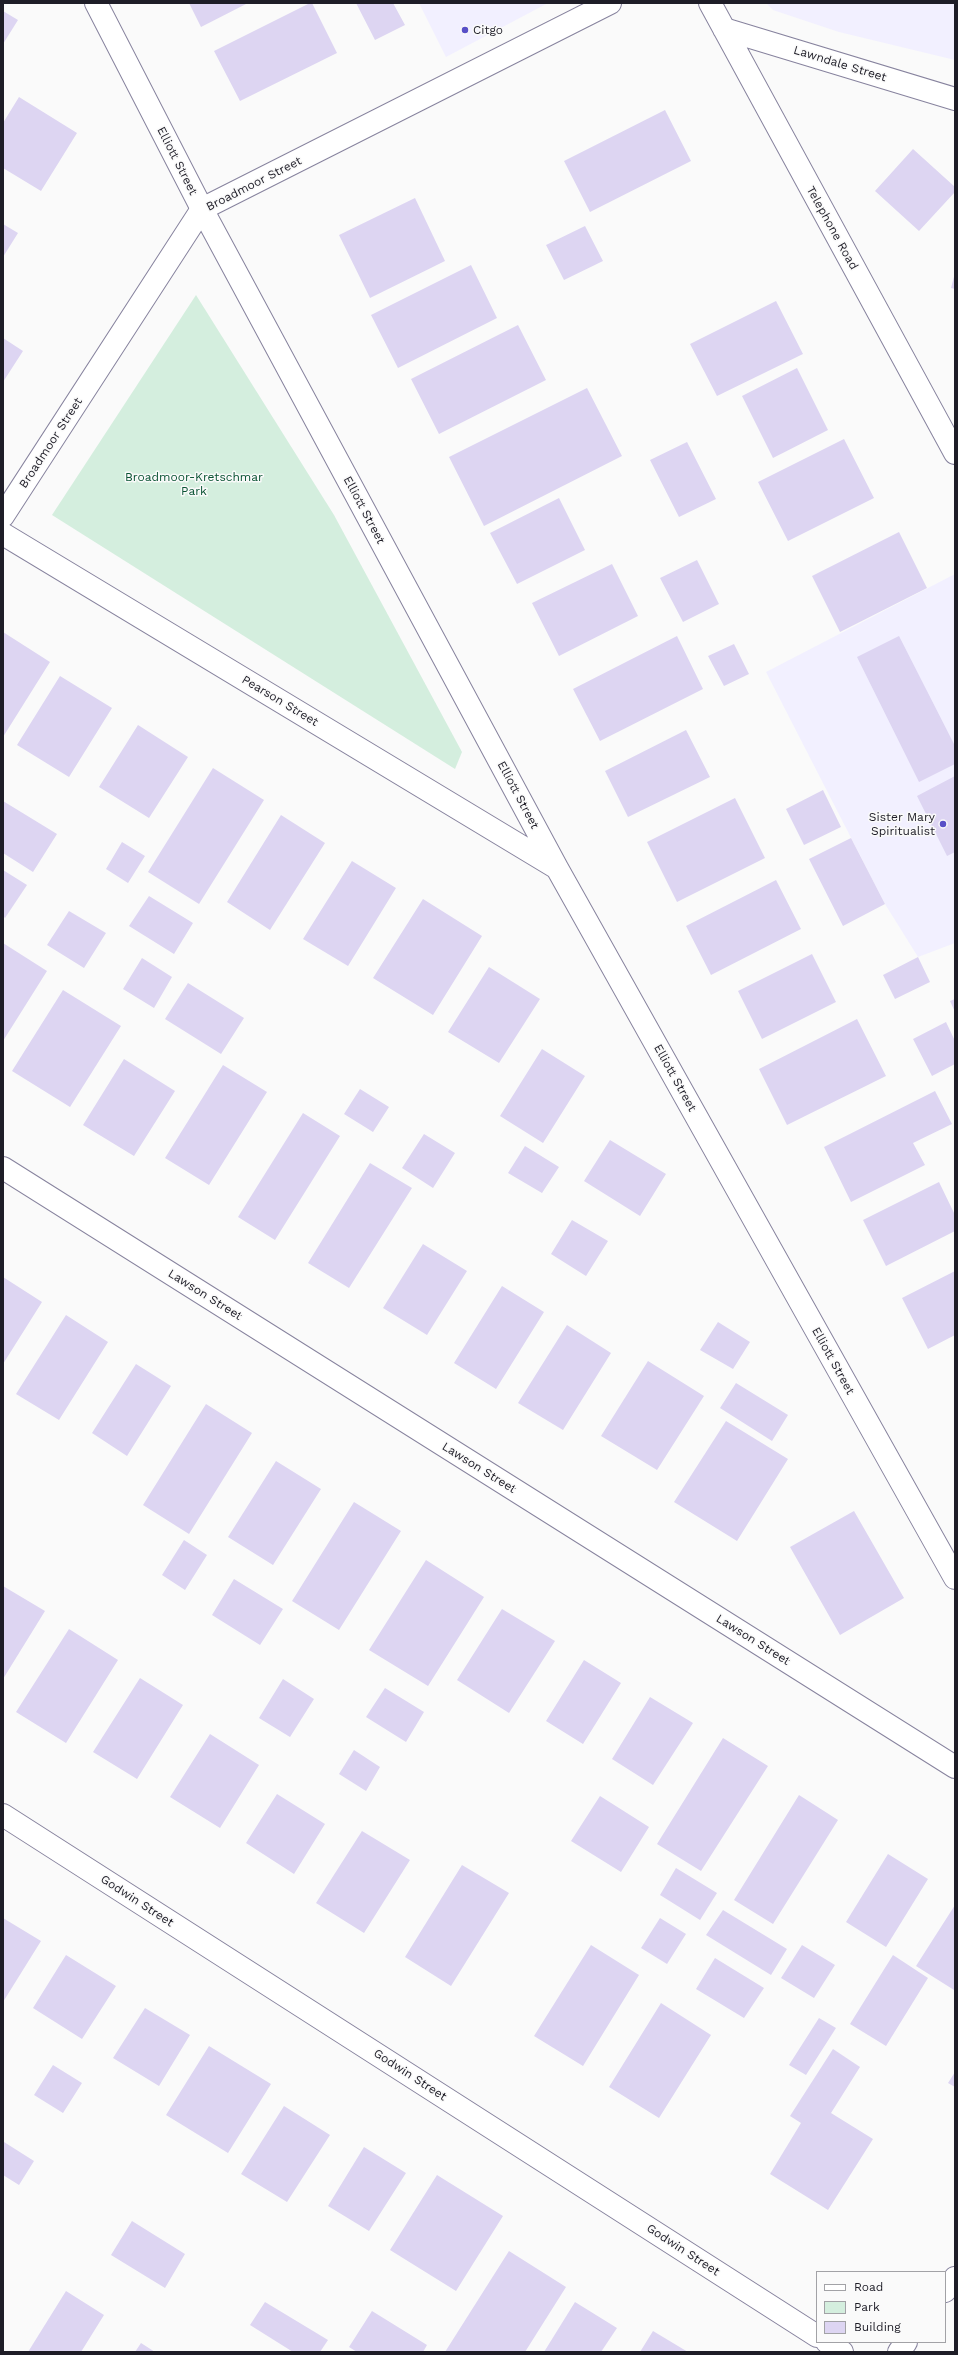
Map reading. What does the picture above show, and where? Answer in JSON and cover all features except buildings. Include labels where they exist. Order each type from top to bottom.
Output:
[{"type":"street","name":"Elliott Street","points":[[96,3],[202,209],[557,868],[955,1578]]},
{"type":"street","name":"Broadmoor Street","points":[[3,516],[202,209],[610,3]]},
{"type":"street","name":"Telephone Road","points":[[710,3],[955,453]]},
{"type":"street","name":"Lawndale Street","points":[[724,29],[955,99]]},
{"type":"street","name":"Pearson Street","points":[[3,534],[557,868]]},
{"type":"street","name":"Lawson Street","points":[[3,1168],[955,1767]]},
{"type":"street","name":"Godwin Street","points":[[3,1815],[816,2335]]},
{"type":"street","points":[[946,2290],[955,2278]]},
{"type":"street","points":[[828,2343],[842,2352]]},
{"type":"street","points":[[899,2352],[905,2343]]},
{"type":"shaded area","name":"Citgo","points":[[419,3],[548,3],[446,57]]},
{"type":"shaded area","points":[[766,3],[955,3],[955,60],[839,32],[773,10]]},
{"type":"shaded area","points":[[955,574],[955,943],[918,957],[885,904],[766,672]]},
{"type":"green space","name":"Broadmoor-Kretschmar Park","points":[[196,295],[334,515],[462,752],[455,769],[52,515]]},
{"type":"place","name":"Citgo","points":[[465,30]]},
{"type":"place","name":"Sister Mary Spiritualist","points":[[943,824]]}]
